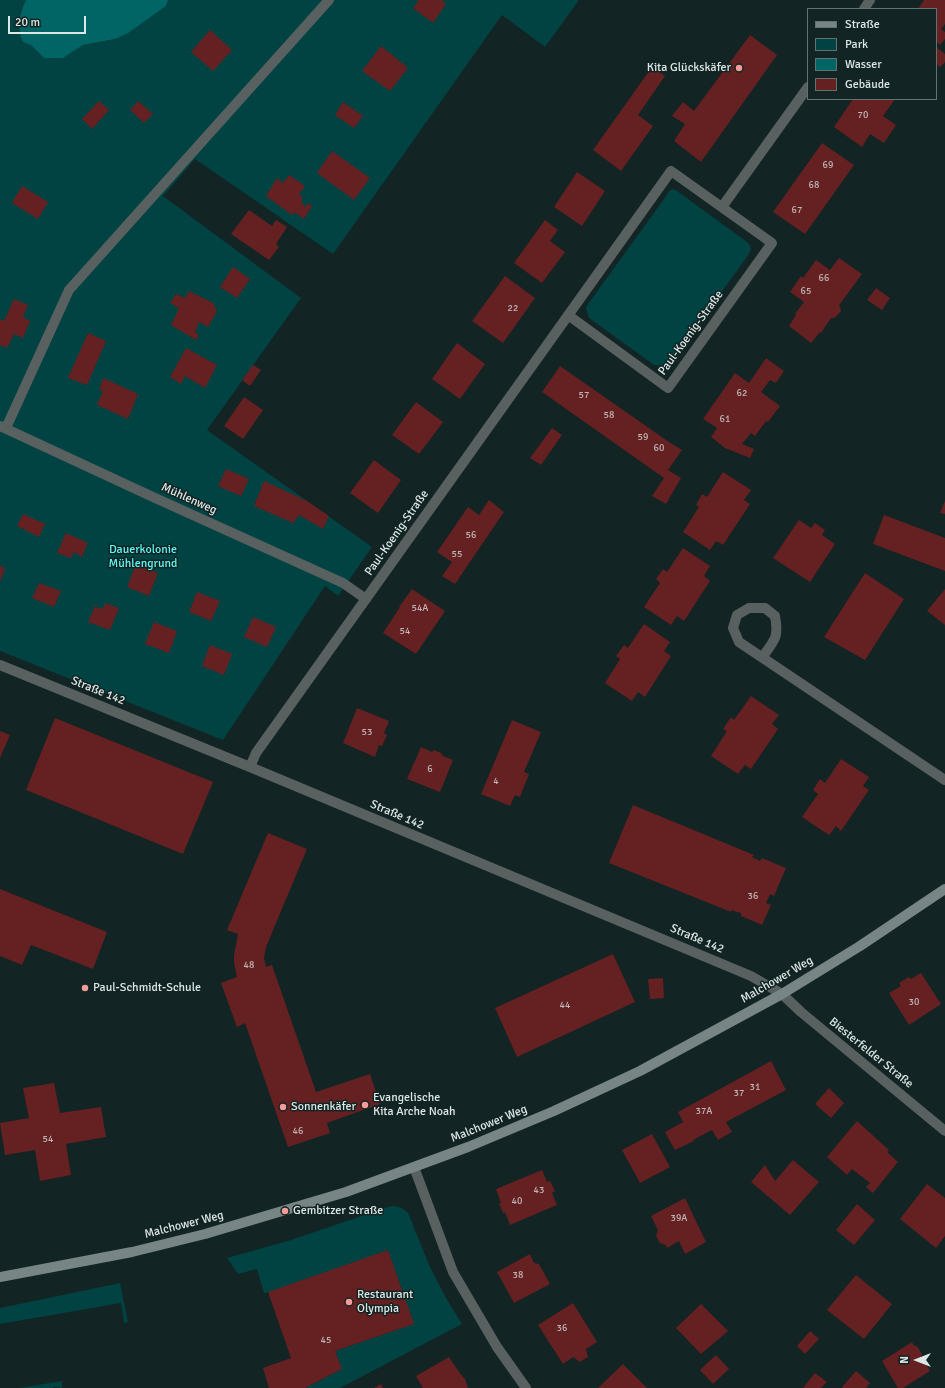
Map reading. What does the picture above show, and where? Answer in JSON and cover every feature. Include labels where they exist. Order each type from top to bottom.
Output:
[{"type":"street","points":[[3,427],[69,290],[329,0]]},
{"type":"street","points":[[722,207],[807,88]]},
{"type":"street","name":"Paul-Koenig-Straße","points":[[250,768],[256,754],[568,315],[671,171],[772,243],[668,388],[568,315]]},
{"type":"street","name":"Mühlenweg","points":[[3,427],[153,498],[343,583],[366,599]]},
{"type":"street","points":[[763,656],[773,642],[775,636],[777,629],[775,616],[765,608],[749,608],[737,615],[733,628],[739,642],[763,656],[945,780]]},
{"type":"street","name":"Straße 142","points":[[0,665],[738,970],[782,994]]},
{"type":"street","name":"Malchower Weg","points":[[0,1277],[132,1252],[206,1234],[319,1200],[468,1147],[640,1072],[782,994],[860,946],[945,889]]},
{"type":"street","name":"Biesterfelder Straße","points":[[782,994],[801,1012],[945,1131]]},
{"type":"street","points":[[414,1167],[453,1272],[497,1347],[526,1388]]},
{"type":"green space","name":"Dauerkolonie Mühlengrund","points":[[0,0],[26,0],[20,13],[19,33],[44,58],[63,58],[83,45],[115,39],[166,6],[168,0],[579,0],[545,47],[502,15],[333,254],[195,159],[163,196],[301,298],[207,430],[372,547],[338,596],[325,586],[223,740],[0,651]]},
{"type":"green space","points":[[673,189],[747,242],[751,249],[744,261],[670,363],[658,366],[654,365],[589,318],[586,308],[669,191]]},
{"type":"green space","points":[[391,1206],[396,1206],[408,1213],[430,1267],[446,1298],[462,1324],[340,1388],[305,1388],[342,1369],[335,1351],[413,1324],[268,1292],[264,1293],[257,1269],[238,1274],[227,1258],[291,1240]]},
{"type":"green space","points":[[120,1283],[128,1322],[124,1323],[121,1303],[0,1324],[0,1308]]},
{"type":"green space","points":[[62,1381],[62,1388],[19,1388]]},
{"type":"water","points":[[26,0],[168,0],[166,6],[128,33],[115,39],[83,45],[63,58],[44,58],[31,45],[23,42],[21,36],[19,21]]},
{"type":"building","points":[[419,0],[442,0],[446,4],[433,23],[413,8]]},
{"type":"building","points":[[924,0],[945,0],[945,24],[941,29],[945,32],[945,39],[940,45],[937,43],[937,8],[919,8]]},
{"type":"building","points":[[210,30],[232,50],[213,71],[191,52]]},
{"type":"building","points":[[750,35],[777,55],[701,162],[674,141],[685,124],[672,116],[683,102],[694,111]]},
{"type":"building","points":[[381,46],[408,68],[390,91],[362,71]]},
{"type":"building","points":[[937,48],[945,54],[945,62],[940,67],[937,65]]},
{"type":"building","points":[[652,67],[665,76],[638,115],[653,126],[621,171],[593,150]]},
{"type":"building","points":[[852,100],[894,100],[883,116],[896,125],[884,143],[870,134],[862,147],[834,127]]},
{"type":"building","points":[[99,101],[109,110],[92,129],[82,119]]},
{"type":"building","points":[[138,101],[153,114],[144,123],[130,110]]},
{"type":"building","points":[[343,102],[363,116],[354,128],[335,115]]},
{"type":"building","points":[[822,143],[854,165],[805,234],[773,212]]},
{"type":"building","points":[[332,151],[370,178],[354,200],[317,173]]},
{"type":"building","points":[[577,172],[605,191],[582,226],[554,207]]},
{"type":"building","points":[[289,175],[305,186],[299,194],[303,198],[301,202],[306,207],[308,203],[312,206],[304,219],[294,212],[292,215],[266,196],[277,178],[283,183]]},
{"type":"building","points":[[22,186],[48,202],[38,219],[12,203]]},
{"type":"building","points":[[249,210],[272,226],[276,220],[287,227],[276,244],[279,247],[269,260],[231,234]]},
{"type":"building","points":[[545,220],[558,230],[550,241],[565,252],[542,283],[514,263]]},
{"type":"building","points":[[839,258],[862,274],[840,304],[839,303],[841,311],[835,318],[831,318],[821,333],[820,332],[811,343],[789,326],[796,315],[795,314],[804,302],[790,292],[801,276],[803,278],[816,260],[830,270]]},
{"type":"building","points":[[233,267],[250,279],[237,298],[220,287]]},
{"type":"building","points":[[505,276],[535,298],[503,343],[472,321]]},
{"type":"building","points":[[876,288],[890,298],[882,310],[867,300]]},
{"type":"building","points":[[189,291],[213,303],[217,311],[208,327],[199,322],[195,332],[199,335],[196,340],[171,325],[179,308],[170,303],[176,294],[185,298]]},
{"type":"building","points":[[14,299],[28,305],[23,317],[30,321],[23,338],[14,334],[7,348],[0,345],[0,319],[4,321]]},
{"type":"building","points":[[88,333],[106,341],[87,385],[68,378]]},
{"type":"building","points":[[457,343],[485,364],[460,399],[432,379]]},
{"type":"building","points":[[186,348],[217,365],[205,388],[185,376],[181,384],[170,377]]},
{"type":"building","points":[[766,358],[784,371],[776,383],[770,380],[761,392],[780,406],[755,436],[751,433],[742,444],[754,449],[750,458],[725,448],[711,437],[717,428],[703,419],[735,373],[749,383]]},
{"type":"building","points":[[253,365],[261,370],[250,386],[242,380]]},
{"type":"building","points":[[560,366],[682,450],[668,470],[681,478],[666,504],[652,496],[664,478],[542,392]]},
{"type":"building","points":[[103,378],[138,394],[128,419],[97,405],[103,391],[99,390]]},
{"type":"building","points":[[244,397],[263,410],[243,439],[224,426]]},
{"type":"building","points":[[416,402],[443,422],[419,454],[392,435]]},
{"type":"building","points":[[552,428],[562,435],[541,465],[530,458]]},
{"type":"building","points":[[374,460],[401,480],[378,513],[350,493]]},
{"type":"building","points":[[226,469],[249,479],[241,496],[218,486]]},
{"type":"building","points":[[723,472],[751,490],[744,500],[750,504],[723,545],[716,541],[710,550],[683,532],[699,507],[696,505],[702,494],[707,497]]},
{"type":"building","points":[[264,481],[307,501],[329,516],[323,529],[299,515],[293,523],[254,506]]},
{"type":"building","points":[[489,500],[504,512],[455,584],[442,576],[452,562],[437,552],[468,507],[479,515]]},
{"type":"building","points":[[945,501],[945,514],[940,513]]},
{"type":"building","points":[[23,514],[45,524],[39,537],[17,526]]},
{"type":"building","points":[[884,515],[945,538],[945,571],[873,544]]},
{"type":"building","points":[[799,520],[811,528],[815,523],[825,530],[822,535],[835,544],[810,582],[773,558]]},
{"type":"building","points":[[66,533],[88,543],[82,557],[74,552],[71,558],[57,553]]},
{"type":"building","points":[[683,548],[710,566],[704,576],[710,581],[684,621],[677,616],[671,625],[644,607],[660,583],[656,579],[663,569],[667,572]]},
{"type":"building","points":[[136,564],[158,573],[149,596],[127,587]]},
{"type":"building","points":[[0,566],[5,568],[0,582]]},
{"type":"building","points":[[865,573],[904,599],[865,660],[824,637]]},
{"type":"building","points":[[39,583],[61,591],[54,607],[32,598]]},
{"type":"building","points":[[412,589],[445,611],[416,654],[383,633]]},
{"type":"building","points":[[945,589],[945,625],[927,611]]},
{"type":"building","points":[[197,592],[220,601],[211,621],[189,612]]},
{"type":"building","points":[[105,603],[119,608],[110,630],[88,622],[95,606],[103,609]]},
{"type":"building","points":[[253,617],[276,627],[267,647],[244,637]]},
{"type":"building","points":[[154,622],[177,631],[169,653],[145,644]]},
{"type":"building","points":[[644,624],[670,642],[664,651],[671,656],[645,697],[638,692],[632,701],[605,683],[620,659],[616,656],[624,645],[628,648]]},
{"type":"building","points":[[210,645],[232,654],[224,675],[202,666]]},
{"type":"building","points":[[751,696],[779,715],[772,724],[778,729],[751,769],[745,765],[738,774],[711,756],[727,731],[723,729],[731,717],[734,720]]},
{"type":"building","points":[[357,708],[389,721],[384,733],[387,735],[382,746],[379,745],[375,757],[343,743]]},
{"type":"building","points":[[55,718],[213,782],[183,854],[26,790]]},
{"type":"building","points":[[512,720],[541,732],[524,772],[529,774],[520,797],[515,795],[510,806],[481,794]]},
{"type":"building","points":[[0,731],[10,735],[0,758]]},
{"type":"building","points":[[421,747],[432,752],[434,750],[453,760],[440,792],[407,779]]},
{"type":"building","points":[[841,759],[869,777],[863,786],[869,790],[841,831],[836,826],[829,835],[802,817],[818,794],[813,790],[820,779],[825,783]]},
{"type":"building","points":[[633,805],[754,855],[752,857],[760,861],[762,858],[786,868],[774,896],[770,894],[766,903],[771,905],[762,925],[741,916],[741,913],[731,910],[731,912],[609,863]]},
{"type":"building","points":[[268,833],[307,849],[266,947],[264,958],[266,967],[272,965],[316,1092],[370,1074],[380,1104],[327,1123],[330,1133],[288,1147],[245,1023],[237,1027],[221,983],[237,977],[234,955],[238,934],[227,930]]},
{"type":"building","points":[[0,889],[107,932],[93,969],[31,945],[22,965],[0,956]]},
{"type":"building","points":[[613,954],[635,1002],[517,1057],[495,1008]]},
{"type":"building","points":[[921,973],[941,1004],[909,1025],[889,993],[901,986],[899,983],[909,977],[911,979]]},
{"type":"building","points":[[663,978],[664,998],[650,999],[648,979]]},
{"type":"building","points":[[771,1061],[786,1090],[726,1122],[732,1132],[718,1140],[712,1130],[675,1150],[665,1132],[683,1122],[678,1112]]},
{"type":"building","points":[[54,1083],[60,1113],[101,1107],[106,1137],[66,1144],[71,1175],[40,1181],[35,1150],[5,1155],[0,1123],[29,1118],[23,1088]]},
{"type":"building","points":[[829,1088],[844,1103],[831,1118],[815,1104]]},
{"type":"building","points":[[857,1121],[889,1150],[887,1152],[898,1162],[873,1193],[866,1187],[870,1183],[852,1169],[847,1175],[827,1157]]},
{"type":"building","points":[[652,1134],[670,1167],[640,1183],[622,1150]]},
{"type":"building","points":[[793,1160],[819,1182],[790,1215],[751,1182],[765,1165],[775,1181]]},
{"type":"building","points":[[542,1170],[547,1182],[550,1181],[555,1191],[552,1193],[557,1205],[510,1225],[505,1212],[503,1213],[499,1203],[501,1203],[496,1189]]},
{"type":"building","points":[[927,1184],[945,1198],[945,1236],[936,1248],[900,1219]]},
{"type":"building","points":[[685,1198],[706,1242],[685,1254],[679,1241],[667,1248],[666,1245],[660,1243],[656,1236],[658,1230],[651,1216]]},
{"type":"building","points":[[857,1204],[875,1220],[854,1245],[836,1230]]},
{"type":"building","points":[[388,1250],[414,1324],[335,1351],[342,1369],[305,1388],[269,1388],[263,1368],[291,1358],[268,1292]]},
{"type":"building","points":[[530,1254],[534,1263],[539,1264],[550,1284],[514,1303],[497,1272]]},
{"type":"building","points":[[856,1275],[892,1304],[864,1339],[827,1310]]},
{"type":"building","points":[[573,1303],[597,1342],[586,1349],[588,1357],[580,1362],[573,1357],[563,1364],[538,1325]]},
{"type":"building","points":[[701,1304],[728,1331],[701,1354],[676,1328]]},
{"type":"building","points":[[810,1331],[819,1339],[805,1354],[797,1346]]},
{"type":"building","points":[[912,1342],[914,1346],[917,1346],[922,1354],[921,1356],[930,1371],[903,1388],[898,1388],[882,1361]]},
{"type":"building","points":[[716,1355],[729,1369],[713,1384],[700,1370]]},
{"type":"building","points":[[449,1357],[465,1379],[468,1388],[423,1388],[416,1376]]},
{"type":"building","points":[[623,1364],[647,1388],[598,1388]]},
{"type":"building","points":[[856,1371],[870,1383],[866,1388],[843,1388],[842,1387]]},
{"type":"building","points":[[815,1373],[827,1382],[821,1388],[803,1388]]},
{"type":"building","points":[[381,1384],[383,1388],[374,1388]]},
{"type":"place","name":"Kita Glückskäfer","points":[[739,68]]},
{"type":"place","name":"Paul-Schmidt-Schule","points":[[85,988]]},
{"type":"place","name":"Evangelische Kita Arche Noah","points":[[365,1105]]},
{"type":"place","name":"Sonnenkäfer","points":[[283,1107]]},
{"type":"place","name":"Gembitzer Straße","points":[[285,1211]]},
{"type":"place","name":"Restaurant Olympia","points":[[349,1302]]}]
